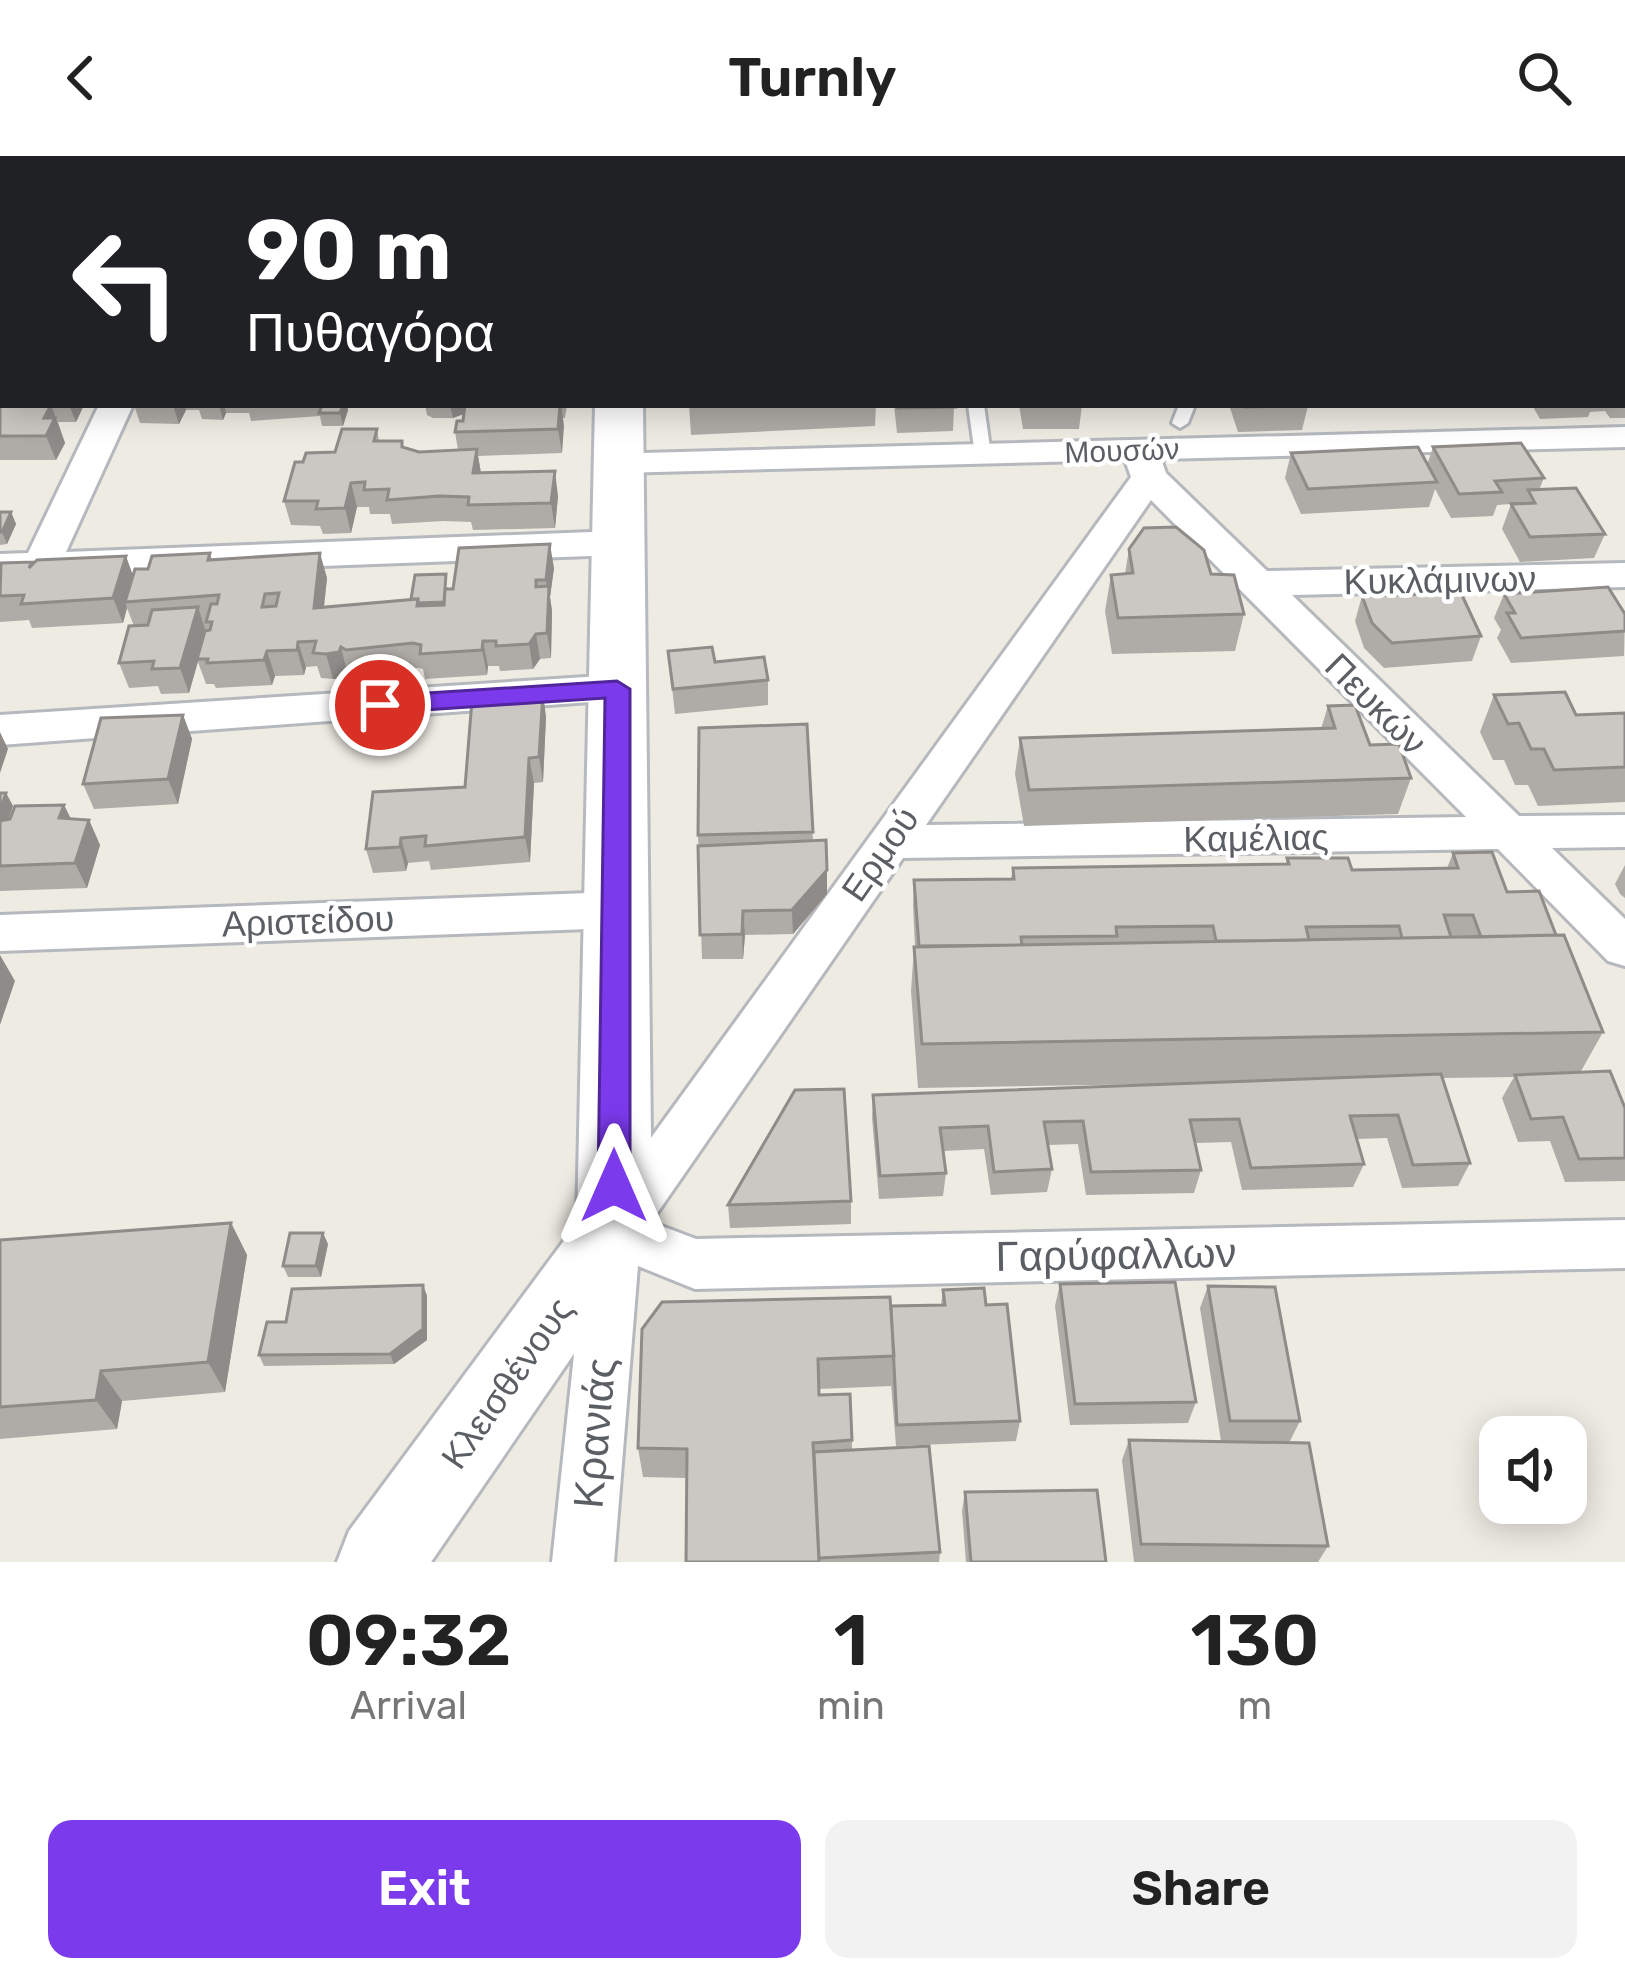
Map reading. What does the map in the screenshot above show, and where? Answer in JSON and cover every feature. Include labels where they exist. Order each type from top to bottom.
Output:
[{"type":"main road","points":[[614,1232],[619,433]]},
{"type":"main road","name":"Κλεισθένους","points":[[380,1562],[614,1232]]},
{"type":"street","points":[[41,565],[115,408]]},
{"type":"street","points":[[1419,408],[1436,442]]},
{"type":"street","name":"Μουσών","points":[[619,433],[1145,464],[1436,442],[1625,437]]},
{"type":"street","name":"Πευκών","points":[[1145,464],[1255,584],[1625,948]]},
{"type":"street","name":"Ερμού","points":[[614,1232],[1145,464]]},
{"type":"street","points":[[0,566],[618,543]]},
{"type":"street","name":"Κυκλάμινων","points":[[1255,584],[1625,575]]},
{"type":"street","points":[[0,730],[617,689]]},
{"type":"street","name":"Καμέλιας","points":[[888,842],[1625,831]]},
{"type":"street","name":"Αριστείδου","points":[[0,933],[616,910]]},
{"type":"street","name":"Γαρύφαλλων","points":[[614,1232],[695,1264],[1625,1244]]},
{"type":"street","name":"Κρανιάς","points":[[584,1562],[614,1232]]},
{"type":"street","points":[[367,1562],[380,1562]]},
{"type":"lane","points":[[976,408],[983,455]]},
{"type":"lane","points":[[1180,423],[1186,408]]},
{"type":"building","points":[[0,408],[49,408],[44,418],[55,418],[46,436],[0,436]]},
{"type":"building","points":[[321,408],[342,408],[340,413],[319,413]]},
{"type":"building","points":[[465,408],[560,408],[558,429],[455,432],[457,421],[463,421]]},
{"type":"building","points":[[342,429],[377,429],[374,441],[402,441],[402,447],[419,452],[477,449],[473,473],[555,471],[551,503],[468,505],[469,497],[439,496],[387,500],[389,489],[364,490],[365,482],[351,483],[345,508],[316,509],[318,501],[284,501],[295,462],[303,462],[306,453],[335,452]]},
{"type":"building","points":[[1521,443],[1544,478],[1495,481],[1502,492],[1459,494],[1433,447]]},
{"type":"building","points":[[1418,447],[1437,482],[1308,489],[1291,453]]},
{"type":"building","points":[[1576,488],[1605,534],[1530,537],[1511,504],[1535,503],[1528,490]]},
{"type":"building","points":[[0,512],[11,512],[2,532],[0,532]]},
{"type":"building","points":[[1176,527],[1204,550],[1211,574],[1234,575],[1244,614],[1118,618],[1111,575],[1133,573],[1129,549],[1144,528]]},
{"type":"building","points":[[550,544],[546,580],[536,580],[536,587],[549,586],[547,633],[536,634],[529,644],[496,646],[496,641],[483,641],[482,650],[420,654],[421,645],[413,643],[341,647],[339,652],[326,654],[313,653],[316,641],[298,642],[297,650],[267,651],[264,660],[207,663],[208,659],[197,659],[205,631],[210,630],[212,622],[206,622],[211,604],[217,604],[219,595],[125,602],[135,569],[148,569],[152,556],[210,553],[208,560],[320,553],[314,608],[418,599],[417,606],[444,605],[445,589],[453,589],[459,548]],"holes":[[[279,593],[276,606],[262,607],[265,594]]]},
{"type":"building","points":[[126,556],[113,598],[21,604],[24,595],[0,596],[1,563],[32,562],[29,568],[37,560]]},
{"type":"building","points":[[446,574],[444,602],[411,599],[415,575]]},
{"type":"building","points":[[1608,587],[1625,614],[1625,631],[1521,638],[1507,613],[1515,613],[1504,594]]},
{"type":"building","points":[[1461,593],[1481,636],[1392,643],[1372,623],[1362,596]]},
{"type":"building","points":[[198,607],[180,668],[152,669],[154,661],[119,663],[129,626],[148,625],[152,610]]},
{"type":"building","points":[[712,647],[715,662],[764,657],[768,680],[673,689],[668,651]]},
{"type":"building","points":[[543,692],[539,757],[529,758],[525,837],[425,846],[426,836],[401,838],[400,847],[366,849],[373,792],[465,787],[472,700]]},
{"type":"building","points":[[1565,692],[1576,715],[1625,713],[1625,767],[1554,770],[1544,749],[1531,749],[1519,723],[1508,724],[1494,695]]},
{"type":"building","points":[[1355,705],[1370,745],[1399,744],[1411,778],[1029,790],[1020,738],[1335,728],[1328,706]]},
{"type":"building","points":[[183,715],[168,779],[83,784],[101,718]]},
{"type":"building","points":[[807,724],[813,832],[698,835],[699,728]]},
{"type":"building","points":[[64,805],[59,818],[89,820],[75,863],[0,866],[0,821],[10,819],[15,806]]},
{"type":"building","points":[[826,840],[827,870],[792,910],[743,911],[742,934],[700,935],[698,846]]},
{"type":"building","points":[[1492,852],[1507,892],[1539,891],[1556,935],[1481,937],[1473,915],[1444,915],[1451,937],[1402,938],[1399,926],[1306,927],[1309,940],[1216,941],[1213,926],[1116,927],[1117,936],[1021,937],[1022,945],[919,946],[914,880],[1014,879],[1013,868],[1289,864],[1287,858],[1348,858],[1352,870],[1458,868],[1453,853]]},
{"type":"building","points":[[1564,935],[1603,1032],[922,1044],[914,947]]},
{"type":"building","points":[[1610,1071],[1625,1108],[1625,1158],[1579,1159],[1563,1117],[1531,1119],[1515,1075]]},
{"type":"building","points":[[1441,1074],[1470,1163],[1413,1165],[1398,1115],[1350,1116],[1364,1164],[1251,1168],[1239,1119],[1190,1120],[1201,1170],[1091,1172],[1083,1121],[1044,1122],[1052,1169],[994,1172],[988,1126],[940,1128],[946,1173],[880,1176],[873,1095]]},
{"type":"building","points":[[844,1089],[851,1201],[728,1205],[795,1090]]},
{"type":"building","points":[[231,1223],[208,1362],[101,1371],[96,1400],[0,1407],[0,1240]]},
{"type":"building","points":[[290,1233],[323,1233],[316,1266],[283,1266]]},
{"type":"building","points":[[1175,1282],[1196,1402],[1075,1404],[1060,1284]]},
{"type":"building","points":[[423,1285],[423,1329],[390,1354],[259,1355],[267,1322],[286,1322],[292,1289]]},
{"type":"building","points":[[1208,1286],[1275,1287],[1300,1421],[1230,1421]]},
{"type":"building","points":[[984,1288],[986,1305],[1007,1304],[1020,1421],[897,1425],[891,1306],[945,1305],[943,1290]]},
{"type":"building","points":[[890,1297],[894,1356],[818,1359],[819,1395],[850,1394],[852,1440],[813,1443],[819,1562],[686,1562],[687,1449],[638,1448],[642,1329],[662,1302]]},
{"type":"building","points":[[1129,1440],[1309,1443],[1328,1546],[1141,1544]]},
{"type":"building","points":[[929,1446],[940,1552],[819,1558],[814,1452]]},
{"type":"building","points":[[1097,1490],[1106,1562],[971,1562],[965,1492]]},
{"type":"route","points":[[380,705],[617,689],[614,1186]]}]
